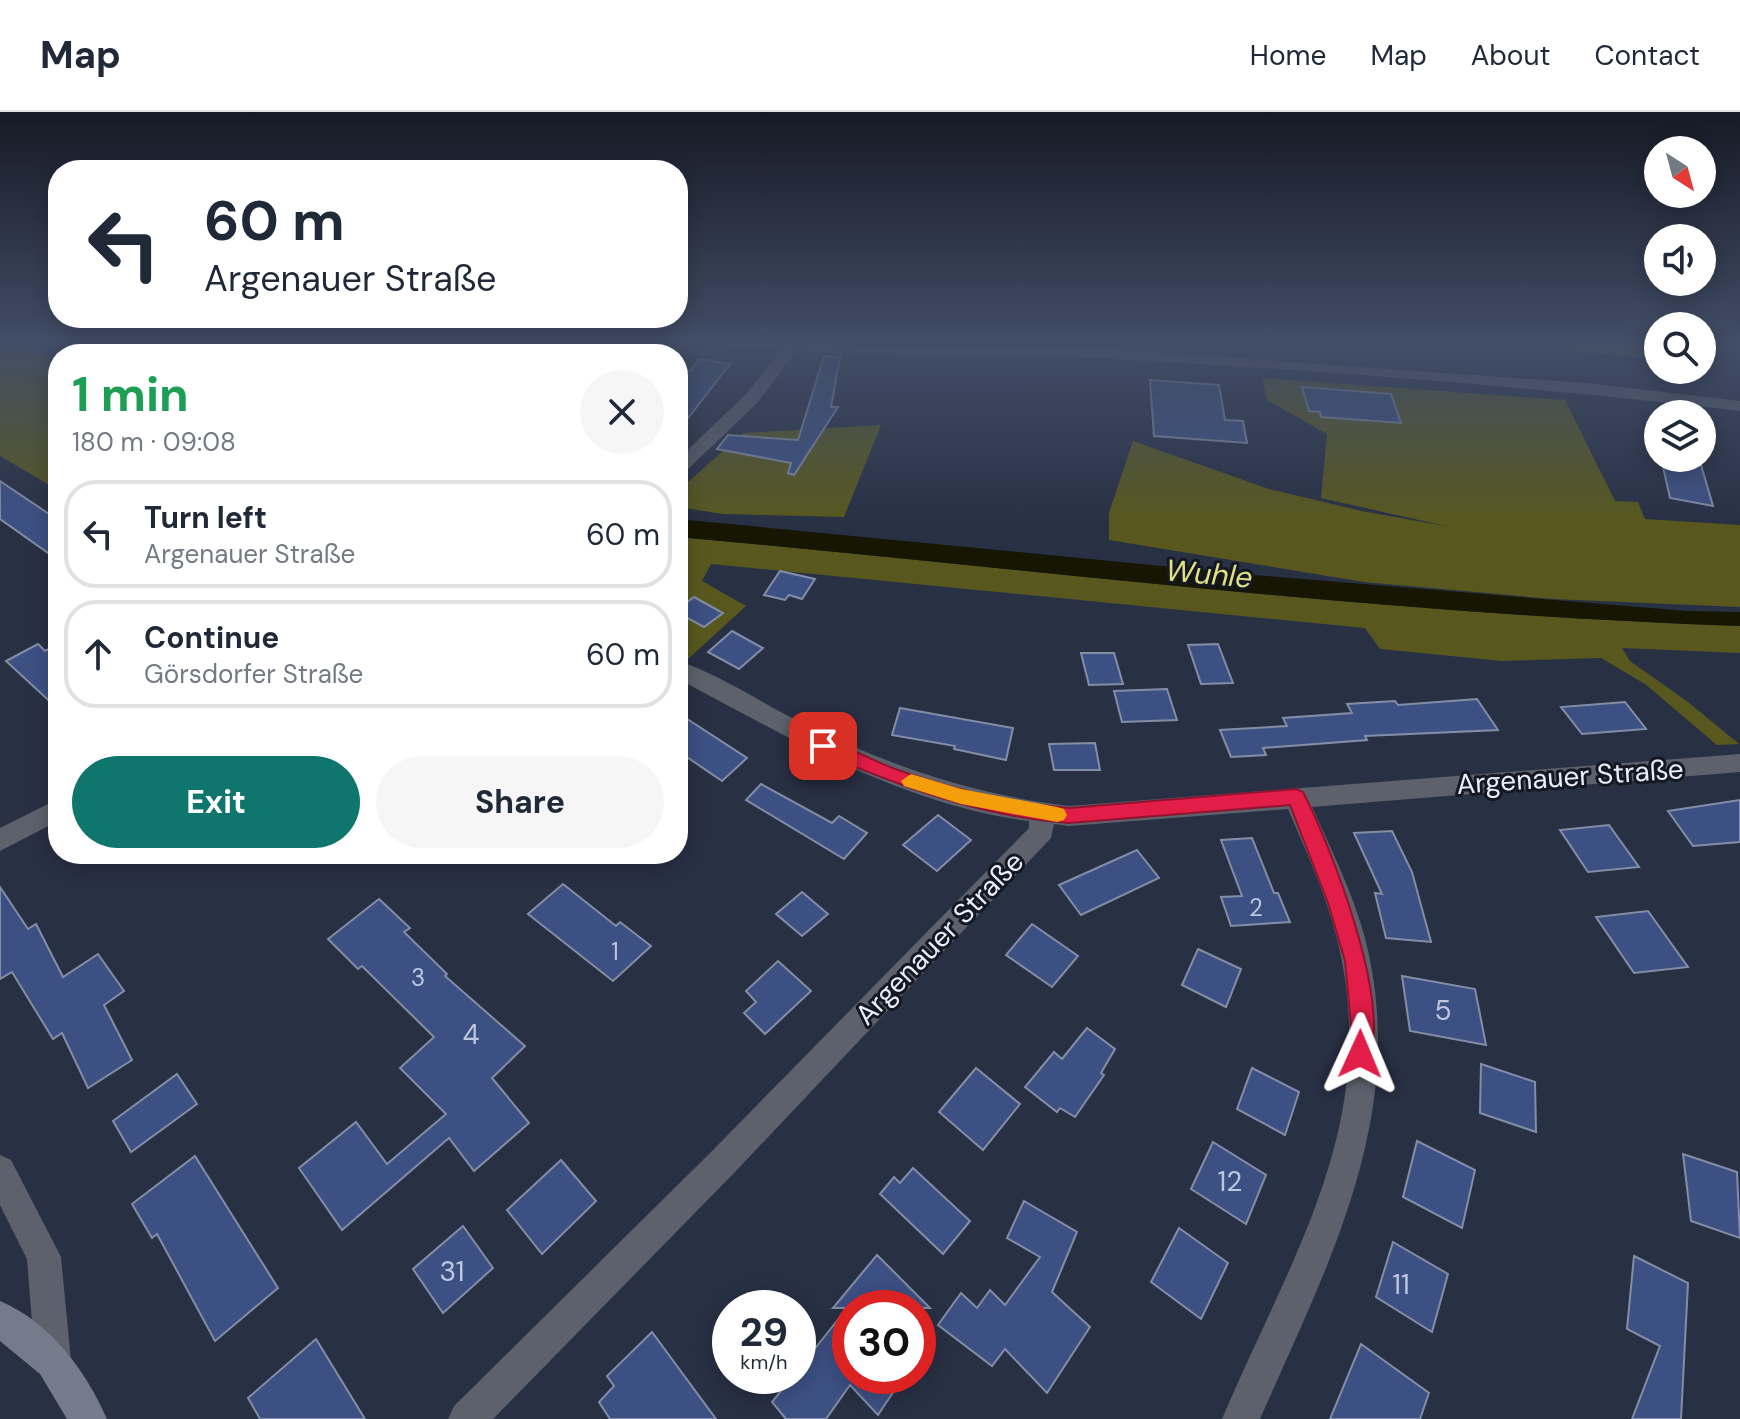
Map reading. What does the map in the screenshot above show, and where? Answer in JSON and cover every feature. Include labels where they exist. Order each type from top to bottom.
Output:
[{"type":"main road","points":[[0,1319],[53,1361],[88,1419]]},
{"type":"street","points":[[688,459],[748,402]]},
{"type":"street","points":[[1706,402],[1740,406]]},
{"type":"street","points":[[688,674],[823,746],[893,776],[961,796],[1041,814]]},
{"type":"street","name":"Argenauer Straße","points":[[467,1419],[723,1162],[1031,843],[1042,831],[1041,814],[1069,816],[1740,763]]},
{"type":"street","points":[[1241,1419],[1313,1257],[1341,1184],[1357,1108],[1362,1024],[1355,961],[1339,903],[1296,797]]},
{"type":"street","points":[[0,840],[48,814]]},
{"type":"street","points":[[0,1171],[44,1257],[53,1361]]},
{"type":"shaded area","points":[[0,402],[48,402],[48,484],[0,456]]},
{"type":"shaded area","points":[[1271,402],[1566,402],[1615,501],[1638,502],[1645,519],[1740,525],[1740,607],[1553,599],[1364,582],[1109,540],[1109,513],[1133,441],[1269,489],[1362,511],[1450,527],[1321,498],[1327,434]]},
{"type":"shaded area","points":[[881,425],[844,517],[723,514],[688,509],[688,482],[743,433]]},
{"type":"shaded area","points":[[688,538],[1341,601],[1474,612],[1740,626],[1740,653],[1622,648],[1630,661],[1688,702],[1739,744],[1717,745],[1645,684],[1601,658],[1502,661],[1380,649],[1365,628],[711,564],[702,581],[746,606],[688,659]]},
{"type":"water","name":"Wuhle","points":[[688,520],[1254,575],[1687,611],[1740,612],[1740,626],[1474,612],[688,538]]},
{"type":"building","points":[[688,402],[701,402],[688,418]]},
{"type":"building","points":[[810,402],[832,402],[831,407],[838,407],[794,475],[788,473],[791,463],[717,449],[728,435],[798,440]]},
{"type":"building","points":[[1152,402],[1222,402],[1225,420],[1243,421],[1247,443],[1154,436]]},
{"type":"building","points":[[1306,402],[1394,402],[1401,423],[1321,417],[1320,412],[1309,411]]},
{"type":"building","points":[[1664,472],[1703,472],[1713,506],[1670,498]]},
{"type":"building","points":[[0,481],[48,513],[48,553],[0,519]]},
{"type":"building","points":[[780,571],[815,579],[802,599],[789,595],[785,600],[764,595]]},
{"type":"building","points":[[694,597],[723,613],[704,627],[688,618],[688,602]]},
{"type":"building","points":[[732,631],[763,648],[739,669],[708,652]]},
{"type":"building","points":[[38,644],[45,651],[48,649],[48,700],[6,661]]},
{"type":"building","points":[[1218,644],[1233,683],[1201,684],[1188,645]]},
{"type":"building","points":[[1081,653],[1114,653],[1123,684],[1089,685]]},
{"type":"building","points":[[1167,689],[1177,720],[1122,722],[1114,691]]},
{"type":"building","points":[[1477,699],[1498,730],[1365,736],[1367,740],[1263,748],[1266,755],[1231,757],[1220,730],[1287,726],[1283,718],[1352,713],[1347,704],[1395,701],[1398,705]]},
{"type":"building","points":[[1625,702],[1646,729],[1582,734],[1561,707]]},
{"type":"building","points":[[900,708],[1013,728],[1006,760],[954,749],[955,746],[892,735]]},
{"type":"building","points":[[688,720],[747,758],[722,781],[688,758]]},
{"type":"building","points":[[1095,743],[1100,770],[1054,770],[1049,744]]},
{"type":"building","points":[[761,784],[832,823],[839,816],[867,833],[844,859],[746,800]]},
{"type":"building","points":[[1740,800],[1740,842],[1693,846],[1668,811]]},
{"type":"building","points":[[938,815],[971,840],[937,871],[903,845]]},
{"type":"building","points":[[1609,825],[1639,867],[1588,872],[1560,830]]},
{"type":"building","points":[[1392,831],[1412,872],[1431,942],[1386,938],[1375,893],[1382,894],[1354,833]]},
{"type":"building","points":[[1252,838],[1274,893],[1278,893],[1290,922],[1231,926],[1221,897],[1242,896],[1221,840]]},
{"type":"building","points":[[1137,850],[1159,878],[1081,915],[1059,885]]},
{"type":"building","points":[[563,884],[616,926],[620,922],[651,946],[613,981],[528,914]]},
{"type":"building","points":[[0,887],[28,929],[36,924],[63,977],[98,954],[124,991],[104,1005],[132,1060],[88,1088],[62,1033],[53,1039],[12,972],[0,979]]},
{"type":"building","points":[[802,892],[828,914],[802,936],[776,914]]},
{"type":"building","points":[[379,899],[410,928],[404,932],[447,974],[445,976],[525,1046],[492,1078],[529,1123],[474,1171],[449,1138],[342,1230],[299,1168],[356,1122],[387,1164],[446,1114],[400,1068],[434,1037],[362,966],[358,969],[328,939]]},
{"type":"building","points":[[1648,911],[1688,967],[1634,973],[1596,917]]},
{"type":"building","points":[[1032,924],[1078,956],[1052,987],[1006,955]]},
{"type":"building","points":[[1198,949],[1241,969],[1226,1007],[1182,985]]},
{"type":"building","points":[[778,961],[811,991],[765,1034],[744,1013],[756,1002],[746,991]]},
{"type":"building","points":[[1402,976],[1475,989],[1486,1045],[1410,1031]]},
{"type":"building","points":[[1087,1028],[1115,1049],[1101,1073],[1104,1075],[1075,1117],[1060,1108],[1057,1112],[1025,1087],[1054,1052],[1062,1059]]},
{"type":"building","points":[[1481,1064],[1535,1082],[1536,1132],[1480,1113]]},
{"type":"building","points":[[976,1068],[1020,1104],[983,1150],[939,1112]]},
{"type":"building","points":[[1252,1068],[1299,1092],[1285,1135],[1237,1109]]},
{"type":"building","points":[[177,1074],[197,1104],[131,1152],[113,1121]]},
{"type":"building","points":[[1417,1141],[1475,1170],[1462,1228],[1403,1197]]},
{"type":"building","points":[[1213,1142],[1266,1175],[1246,1224],[1191,1189]]},
{"type":"building","points":[[1683,1154],[1737,1172],[1740,1238],[1691,1221]]},
{"type":"building","points":[[195,1156],[278,1288],[215,1341],[157,1234],[152,1238],[132,1204]]},
{"type":"building","points":[[561,1160],[596,1201],[542,1254],[507,1210]]},
{"type":"building","points":[[913,1168],[970,1221],[943,1254],[880,1194],[894,1177],[900,1183]]},
{"type":"building","points":[[1024,1201],[1077,1232],[1052,1292],[1090,1327],[1047,1393],[1005,1349],[992,1366],[938,1325],[961,1293],[977,1308],[990,1290],[1005,1305],[1040,1257],[1007,1238]]},
{"type":"building","points":[[463,1226],[493,1268],[443,1313],[413,1269]]},
{"type":"building","points":[[1179,1228],[1228,1263],[1201,1319],[1151,1282]]},
{"type":"building","points":[[1393,1242],[1448,1274],[1432,1332],[1376,1297]]},
{"type":"building","points":[[877,1255],[912,1290],[848,1290]]},
{"type":"building","points":[[1634,1256],[1688,1283],[1681,1419],[1632,1419],[1660,1346],[1627,1329]]},
{"type":"building","points":[[832,1327],[832,1394],[844,1394],[826,1419],[786,1419],[772,1402],[778,1394],[816,1394],[816,1347]]},
{"type":"building","points":[[652,1332],[716,1419],[610,1419],[599,1402],[614,1386],[607,1376]]},
{"type":"building","points":[[316,1339],[365,1419],[260,1419],[248,1398]]},
{"type":"building","points":[[1361,1344],[1429,1393],[1420,1419],[1330,1419]]},
{"type":"building","points":[[858,1394],[892,1394],[878,1415]]},
{"type":"slow traffic","points":[[911,781],[961,796],[1057,815]]},
{"type":"route","points":[[823,746],[893,776],[961,796],[1041,814],[1069,816],[1296,797],[1339,903],[1355,961],[1362,1024],[1360,1054]]}]
